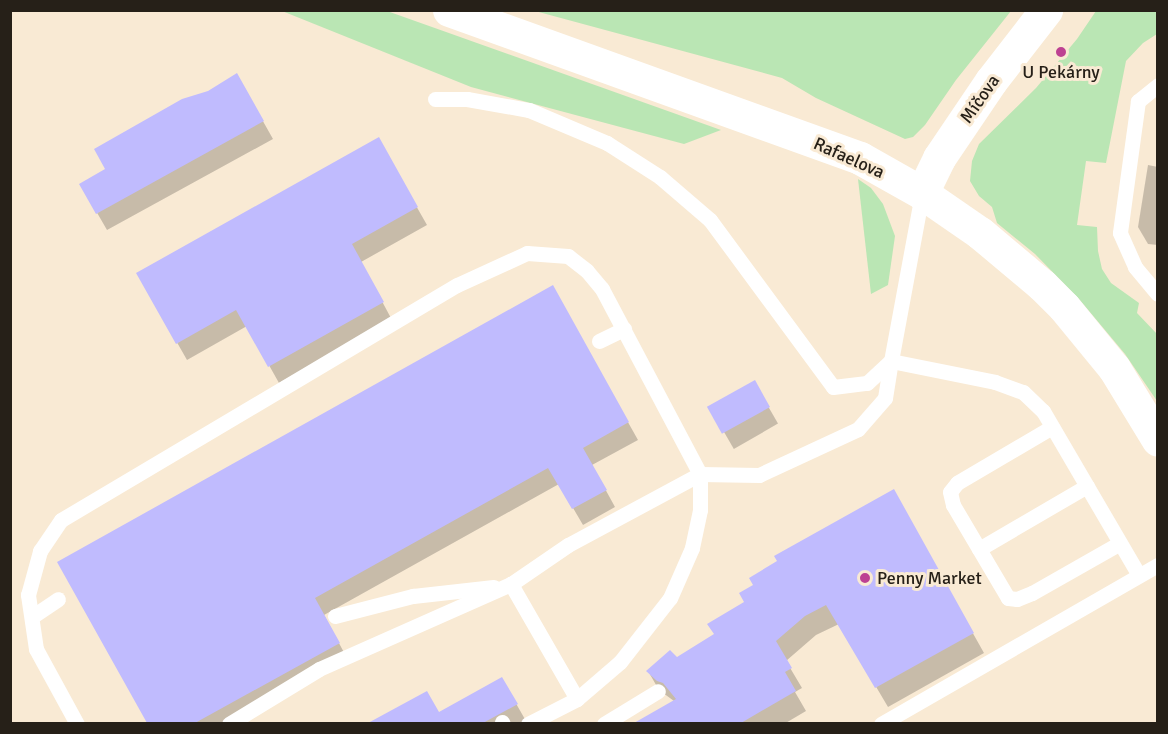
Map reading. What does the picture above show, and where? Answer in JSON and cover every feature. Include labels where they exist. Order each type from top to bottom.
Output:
[{"type":"main road","name":"Rafaelova","points":[[449,10],[860,158],[922,193],[980,233],[1042,285],[1064,307],[1114,368],[1158,440]]},
{"type":"main road","name":"Míčova","points":[[922,193],[939,158],[991,81],[1046,10]]},
{"type":"lane","points":[[1158,85],[1138,101],[1120,233],[1135,267],[1158,294]]},
{"type":"lane","points":[[435,99],[467,99],[529,110],[607,143],[660,177],[710,220],[833,387],[867,383],[891,361]]},
{"type":"lane","points":[[229,723],[319,669],[511,584],[568,545],[700,474],[759,475],[858,429],[885,398],[922,193]]},
{"type":"lane","points":[[77,723],[36,649],[33,616],[28,595],[40,551],[61,520],[457,285],[527,253],[568,256],[587,271],[602,289],[700,474],[700,510],[692,548],[670,598],[620,662],[576,699],[528,723]]},
{"type":"lane","points":[[1135,267],[1158,276]]},
{"type":"lane","points":[[599,341],[624,329]]},
{"type":"lane","points":[[891,361],[995,382],[1023,392],[1043,411],[1139,575]]},
{"type":"lane","points":[[1052,427],[957,483],[950,492],[953,505],[1008,598],[1017,599],[1120,543]]},
{"type":"lane","points":[[979,549],[1087,486]]},
{"type":"lane","points":[[881,723],[1158,565]]},
{"type":"lane","points":[[335,616],[413,596],[511,584]]},
{"type":"lane","points":[[511,584],[576,699]]},
{"type":"lane","points":[[33,616],[58,599]]},
{"type":"lane","points":[[604,723],[658,691]]},
{"type":"green space","points":[[282,11],[387,11],[721,130],[684,144],[471,87]]},
{"type":"green space","points":[[535,11],[1011,11],[956,80],[925,125],[913,137],[905,139],[816,98],[782,78]]},
{"type":"green space","points":[[1096,11],[1157,11],[1157,34],[1143,43],[1126,61],[1106,163],[1086,161],[1077,225],[1097,227],[1098,251],[1102,269],[1111,283],[1139,303],[1137,313],[1157,334],[1157,401],[1125,354],[1079,299],[1035,254],[997,223],[992,207],[979,196],[970,181],[972,161],[979,144],[1036,88],[1077,39]]},
{"type":"green space","points":[[858,179],[871,188],[883,204],[895,236],[888,285],[871,294]]},
{"type":"building","points":[[237,73],[264,121],[96,214],[79,184],[105,169],[94,149],[182,99],[208,91]]},
{"type":"building","points":[[379,137],[418,207],[352,244],[384,302],[268,367],[236,310],[176,344],[136,273]]},
{"type":"building","points":[[553,285],[629,422],[583,448],[607,490],[572,509],[548,468],[315,598],[340,643],[195,723],[147,723],[57,562]]},
{"type":"building","points":[[755,380],[770,407],[722,434],[707,407]]},
{"type":"building","points":[[894,489],[974,633],[875,688],[826,605],[805,616],[776,641],[792,668],[785,672],[796,691],[741,723],[634,723],[676,699],[663,683],[657,681],[646,671],[670,650],[677,657],[714,634],[707,624],[744,602],[739,593],[753,585],[749,578],[777,561],[774,556]]},
{"type":"building","points":[[502,677],[518,704],[483,723],[368,723],[427,691],[439,712]]},
{"type":"place","name":"U Pekárny","points":[[1061,52]]},
{"type":"place","name":"Penny Market","points":[[865,578]]}]
